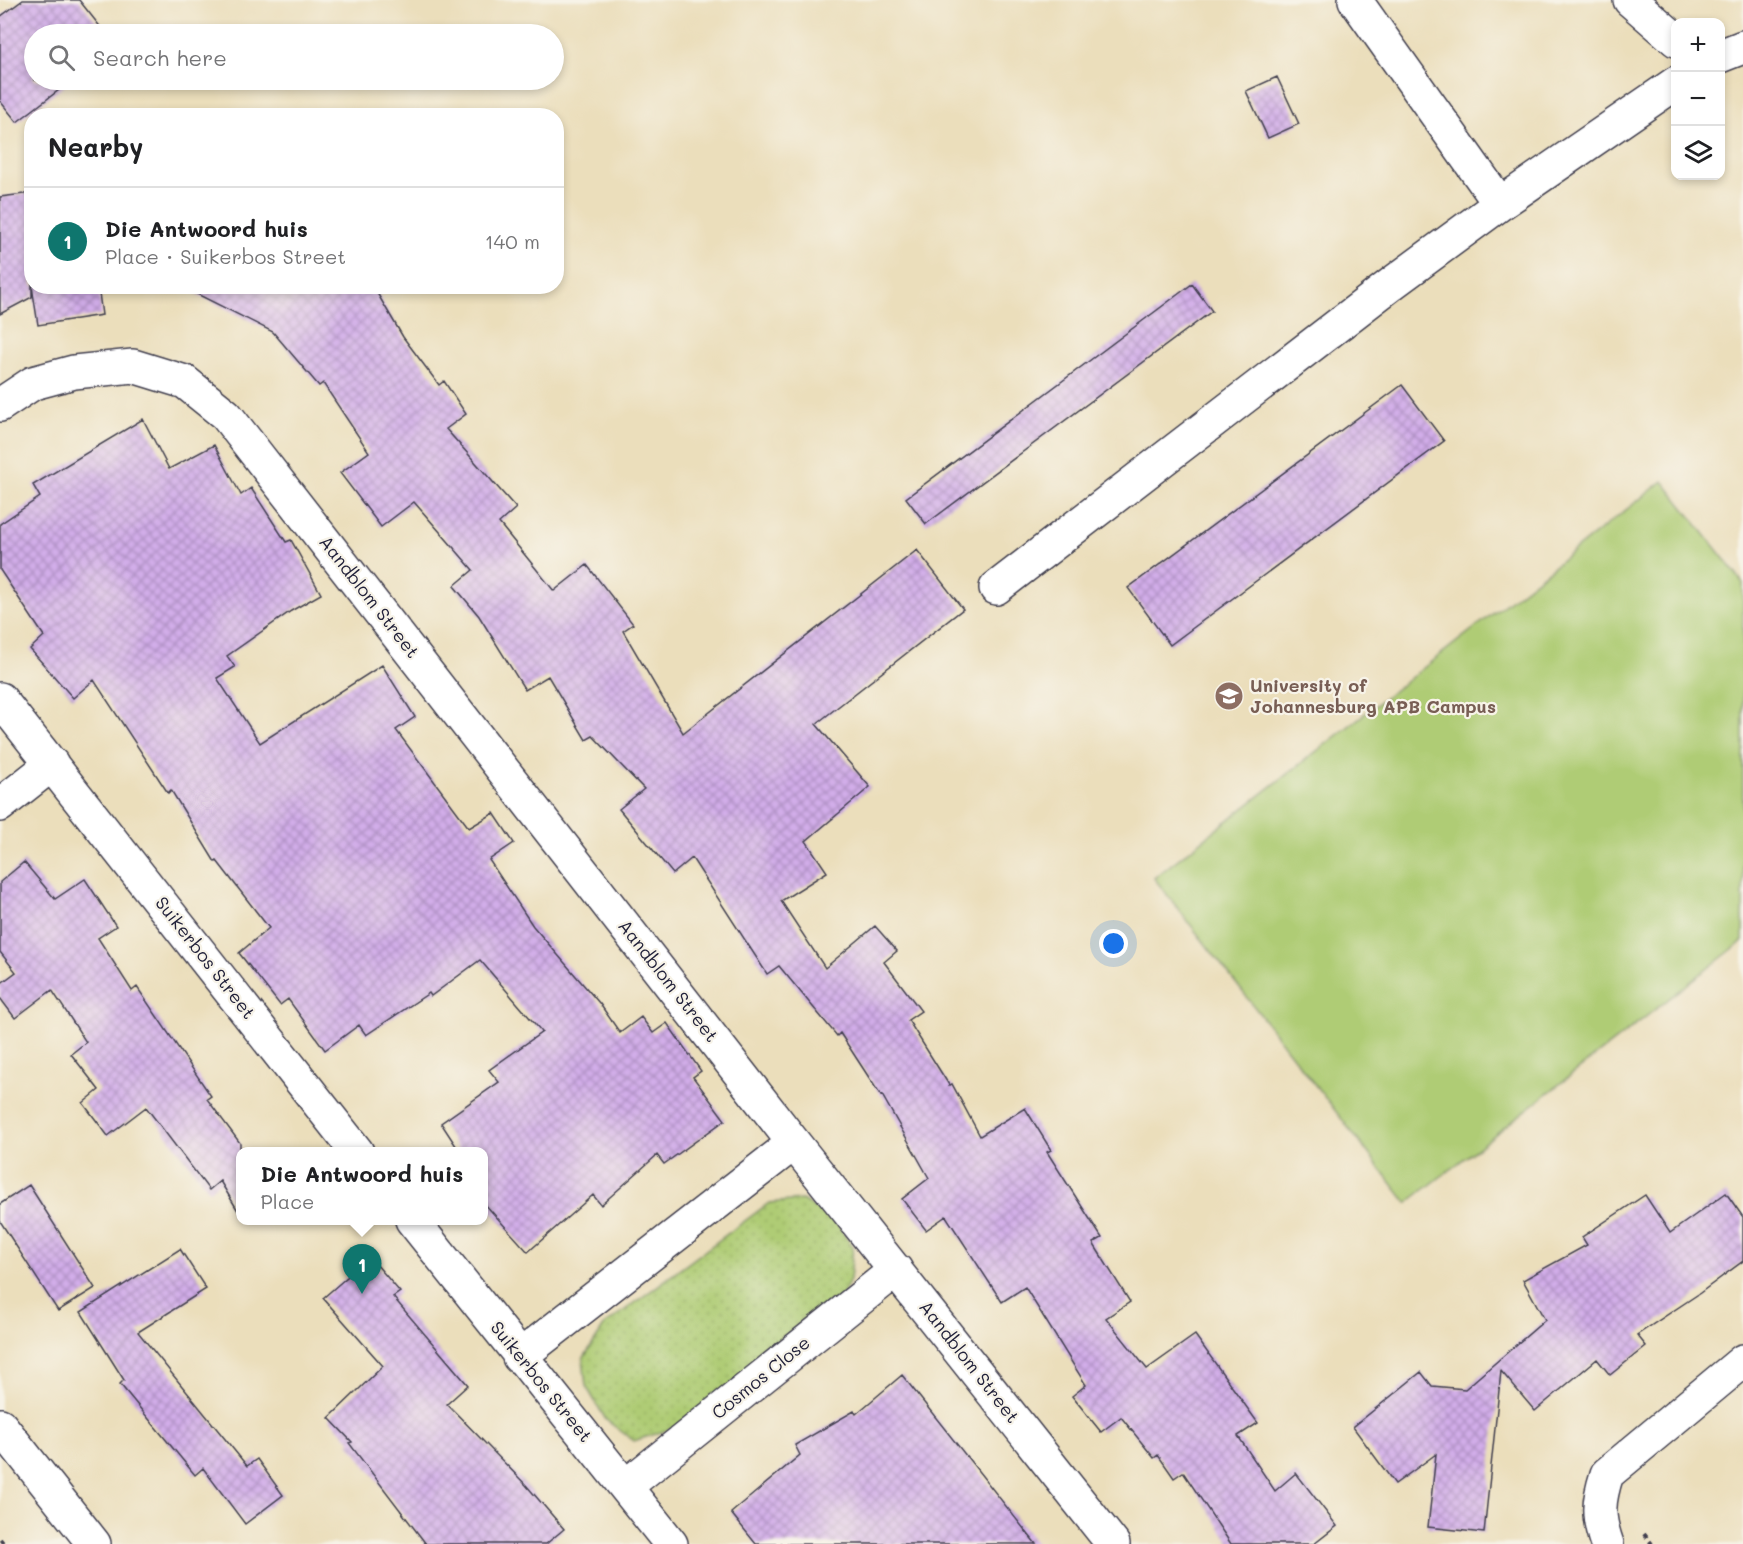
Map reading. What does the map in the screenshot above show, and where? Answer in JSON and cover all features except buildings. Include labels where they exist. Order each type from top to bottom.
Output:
[{"type":"street","points":[[1355,0],[1500,204]]},
{"type":"street","points":[[1630,0],[1671,36]]},
{"type":"street","points":[[1725,54],[1743,46]]},
{"type":"street","points":[[1725,70],[1743,74]]},
{"type":"street","points":[[996,588],[1394,282],[1500,204],[1671,86]]},
{"type":"street","name":"Aandblom Street","points":[[0,405],[33,383],[74,372],[133,366],[185,382],[226,415],[794,1143],[1113,1544]]},
{"type":"street","name":"Suikerbos Street","points":[[0,699],[353,1147]]},
{"type":"street","points":[[0,805],[52,764]]},
{"type":"street","points":[[519,1357],[794,1143]]},
{"type":"street","name":"Suikerbos Street","points":[[415,1225],[671,1544]]},
{"type":"street","name":"Cosmos Close","points":[[626,1486],[896,1270]]},
{"type":"street","points":[[1607,1544],[1600,1523],[1599,1498],[1607,1474],[1743,1361]]},
{"type":"street","points":[[0,1425],[94,1544]]},
{"type":"path","points":[[0,1539],[4,1544]]},
{"type":"green space","points":[[1663,481],[1743,583],[1743,941],[1407,1203],[1154,878]]},
{"type":"green space","points":[[802,1200],[833,1218],[853,1247],[850,1280],[840,1301],[674,1428],[634,1441],[606,1420],[586,1386],[583,1359],[605,1325],[769,1203]]},
{"type":"place","name":"University of Johannesburg APB Campus","points":[[1229,696]]},
{"type":"place","name":"Die Antwoord huis","points":[[362,1294]]}]
